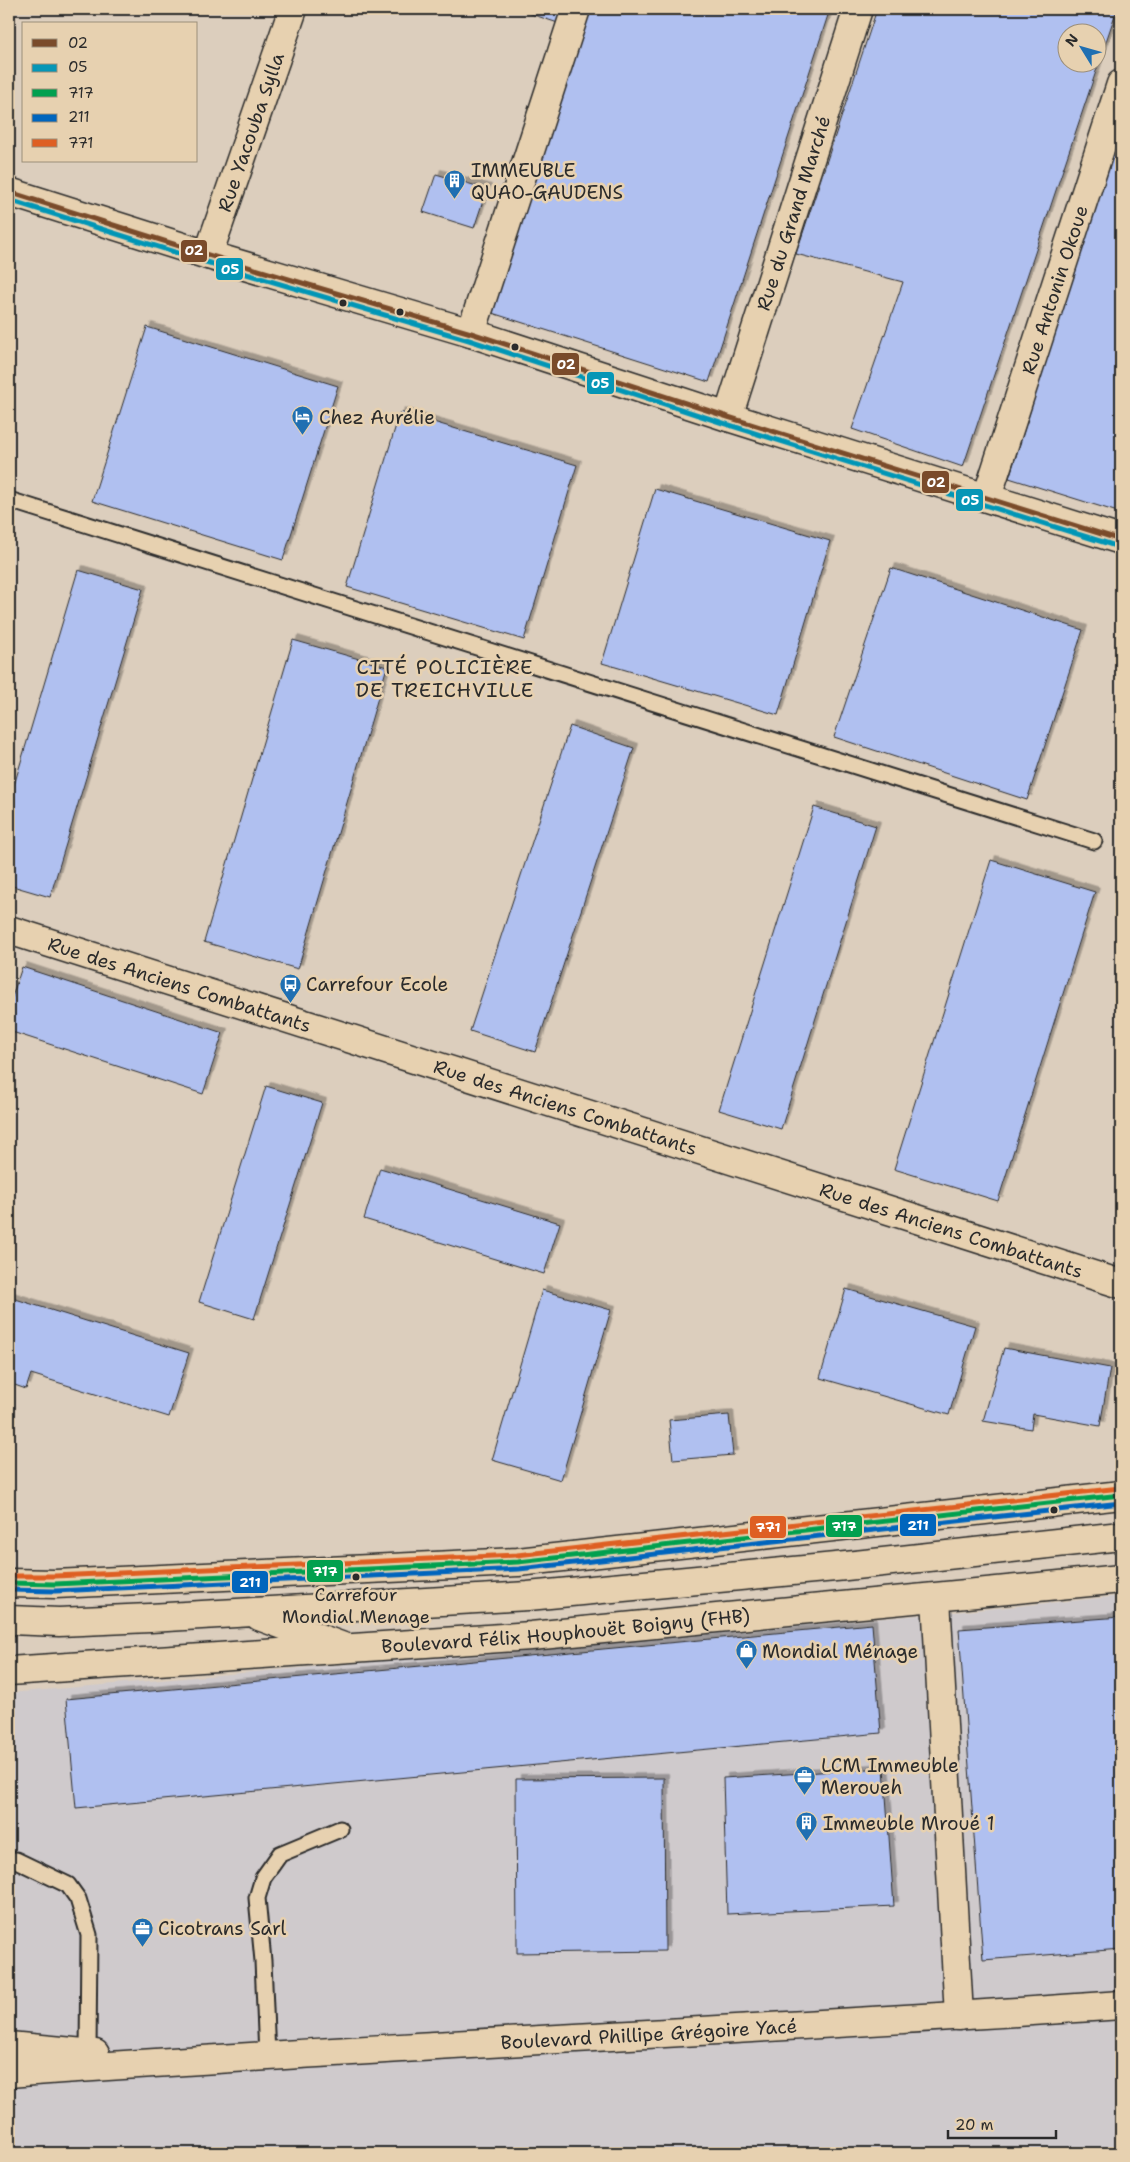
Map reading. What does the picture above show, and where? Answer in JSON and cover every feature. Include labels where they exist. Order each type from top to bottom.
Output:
[{"type":"street","name":"Rue Yacouba Sylla","points":[[208,255],[293,9]]},
{"type":"street","points":[[471,333],[576,9]]},
{"type":"street","name":"Rue du Grand Marché","points":[[728,417],[858,9]]},
{"type":"street","name":"Rue Antonin Okoue","points":[[986,497],[1121,84]]},
{"type":"street","points":[[9,192],[208,255],[471,333],[728,417],[1121,540]]},
{"type":"street","name":"Rue des Anciens Combattants","points":[[9,930],[1121,1284]]},
{"type":"street","points":[[9,1583],[55,1584],[518,1562],[1121,1495]]},
{"type":"street","name":"Boulevard Félix Houphouët Boigny (FHB)","points":[[9,1620],[59,1622],[150,1618],[528,1596],[846,1566],[1121,1536]]},
{"type":"street","name":"Boulevard Félix Houphouët Boigny (FHB)","points":[[9,1671],[531,1636],[1121,1579]]},
{"type":"street","points":[[936,1598],[959,2016]]},
{"type":"street","points":[[248,1612],[346,1648]]},
{"type":"street","name":"Boulevard Phillipe Grégoire Yacé","points":[[9,2074],[176,2061],[1121,2005]]},
{"type":"street","name":"Boulevard Phillipe Grégoire Yacé","points":[[9,2046],[176,2061]]},
{"type":"lane","points":[[9,500],[1094,841]]},
{"type":"lane","points":[[267,2056],[263,1961],[257,1898],[263,1878],[280,1854],[340,1829]]},
{"type":"lane","points":[[16,1860],[68,1885],[78,1899],[90,1935],[88,2053]]},
{"type":"shaded area","points":[[1121,1596],[1121,2153],[9,2153],[9,1693]]},
{"type":"building","points":[[516,9],[569,9],[564,25]]},
{"type":"building","points":[[590,9],[830,9],[709,382],[492,313]]},
{"type":"building","points":[[877,9],[1117,9],[1108,36],[1108,22],[1058,22],[1058,72],[1096,72],[963,467],[852,429],[903,282],[796,254]]},
{"type":"building","points":[[1121,124],[1121,513],[1009,478]]},
{"type":"building","name":"IMMEUBLE QUAO-GAUDENS","points":[[436,174],[487,189],[474,228],[423,212]]},
{"type":"building","points":[[147,327],[338,386],[283,560],[92,501]]},
{"type":"building","points":[[400,412],[577,465],[524,640],[347,587]]},
{"type":"building","points":[[655,489],[830,541],[778,715],[602,663]]},
{"type":"building","points":[[891,568],[1083,630],[1027,800],[834,737]]},
{"type":"building","points":[[78,570],[143,589],[50,897],[9,885],[9,802]]},
{"type":"building","points":[[293,640],[387,667],[298,969],[204,942]]},
{"type":"building","points":[[570,726],[634,748],[535,1052],[470,1031]]},
{"type":"building","points":[[814,807],[876,826],[781,1129],[719,1110]]},
{"type":"building","points":[[991,860],[1095,892],[998,1201],[894,1169]]},
{"type":"building","points":[[22,967],[223,1033],[203,1094],[9,1031],[9,1006]]},
{"type":"building","points":[[266,1086],[322,1103],[254,1319],[199,1302]]},
{"type":"building","points":[[380,1168],[560,1223],[544,1274],[364,1219]]},
{"type":"building","points":[[846,1289],[975,1326],[949,1415],[820,1378]]},
{"type":"building","points":[[542,1290],[611,1310],[561,1480],[492,1460]]},
{"type":"building","points":[[9,1297],[189,1353],[169,1417],[31,1374],[26,1389],[9,1383]]},
{"type":"building","points":[[1004,1348],[1110,1368],[1100,1426],[1033,1414],[1031,1429],[983,1421]]},
{"type":"building","points":[[729,1415],[733,1455],[673,1460],[669,1420]]},
{"type":"building","points":[[1121,1617],[1121,1949],[983,1960],[959,1629]]},
{"type":"building","points":[[872,1624],[881,1733],[76,1808],[66,1699]]},
{"type":"building","name":"Immeuble Mroué 1","points":[[884,1768],[894,1906],[727,1914],[723,1778]]},
{"type":"building","points":[[664,1778],[665,1951],[517,1953],[516,1779]]},
{"type":"transit line","name":"02","points":[[9,192],[208,255],[471,333],[728,417],[1121,540]]},
{"type":"transit line","name":"05","points":[[9,200],[206,262],[469,340],[726,424],[1119,547]]},
{"type":"transit line","name":"771","points":[[9,1576],[55,1576],[517,1555],[1120,1488]]},
{"type":"transit line","name":"717","points":[[9,1583],[55,1584],[518,1562],[1121,1495]]},
{"type":"transit line","name":"211","points":[[9,1590],[55,1591],[519,1569],[1121,1503]]},
{"type":"place","name":"IMMEUBLE QUAO-GAUDENS","points":[[455,200]]},
{"type":"place","name":"Chez Aurélie","points":[[303,436]]},
{"type":"place","name":"Carrefour Ecole","points":[[290,1003]]},
{"type":"place","name":"Carrefour Mondial Menage","points":[[356,1577]]},
{"type":"place","name":"Mondial Ménage","points":[[746,1670]]},
{"type":"place","name":"LCM Immeuble Meroueh","points":[[805,1795]]},
{"type":"place","name":"Immeuble Mroué 1","points":[[807,1842]]},
{"type":"place","name":"Cicotrans Sarl","points":[[142,1947]]},
{"type":"district","name":"CITÉ POLICIÈRE DE TREICHVILLE","points":[[445,678]]}]
